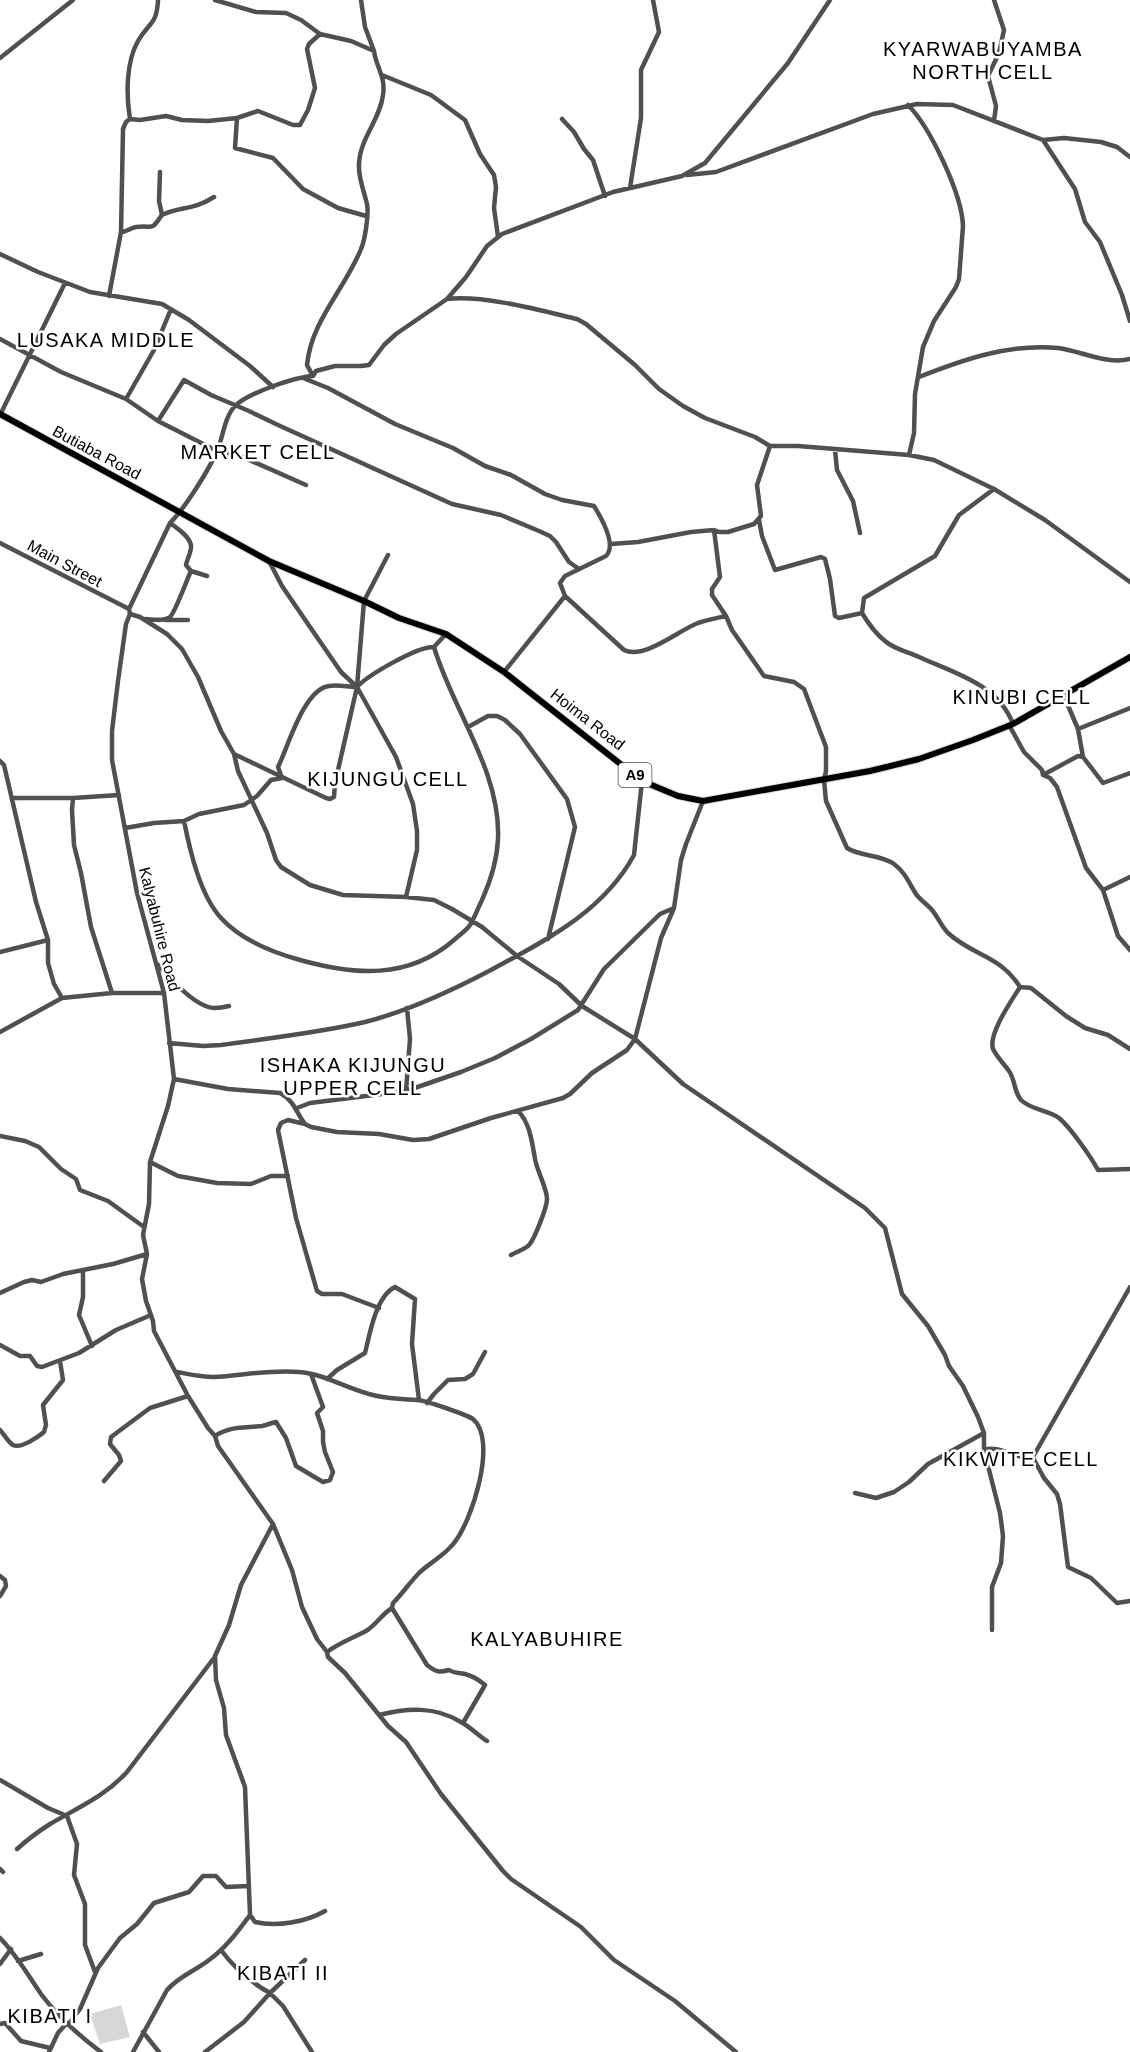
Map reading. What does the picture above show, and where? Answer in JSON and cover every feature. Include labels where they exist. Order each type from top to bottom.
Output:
[{"type":"main road","name":"Butiaba Road","points":[[0,414],[181,513]]},
{"type":"main road","name":"Hoima Road","points":[[181,513],[268,561],[399,618],[446,634],[504,672],[642,781],[678,796],[703,801],[898,765],[973,740],[1011,724],[1064,696],[1130,657]]},
{"type":"street","points":[[0,58],[74,0]]},
{"type":"street","points":[[130,119],[128,107],[130,60],[139,40],[157,15],[158,0]]},
{"type":"street","points":[[215,0],[256,12],[286,13],[301,20],[320,34],[358,44],[374,51]]},
{"type":"street","points":[[313,376],[307,365],[314,337],[361,250],[368,208],[359,172],[359,160],[366,136],[381,107],[383,95],[382,75],[365,27],[361,0]]},
{"type":"street","points":[[630,188],[641,118],[641,69],[659,32],[653,0]]},
{"type":"street","points":[[682,176],[705,164],[713,155],[788,63],[830,0]]},
{"type":"street","points":[[994,0],[1004,30],[999,53],[988,76],[996,106],[994,121]]},
{"type":"street","points":[[109,296],[121,232],[123,129],[126,122],[130,119],[140,120],[166,116],[182,120],[208,121],[237,118],[258,111],[293,125],[300,125],[308,110],[315,87],[307,49],[320,34]]},
{"type":"street","points":[[382,75],[431,95],[465,120],[480,154],[494,175],[494,208],[498,237]]},
{"type":"street","points":[[313,376],[316,371],[335,366],[369,364],[390,339],[447,299],[466,277],[487,246],[498,237],[605,196],[682,176],[716,172],[843,124],[907,105],[941,103],[953,105],[1043,140],[1064,138],[1101,142],[1117,147],[1130,157]]},
{"type":"street","points":[[907,105],[922,122],[940,156],[955,192],[962,218],[959,279],[934,321],[923,347],[915,394],[914,433],[909,455]]},
{"type":"street","points":[[237,118],[235,148],[273,158],[303,189],[338,208],[366,216]]},
{"type":"street","points":[[562,119],[593,160],[605,196]]},
{"type":"street","points":[[1043,140],[1075,189],[1085,222],[1100,242],[1130,321]]},
{"type":"street","points":[[160,172],[159,201],[162,215]]},
{"type":"street","points":[[121,232],[135,227],[155,226],[162,215],[194,207],[214,196]]},
{"type":"street","points":[[0,254],[65,283],[109,296],[152,301],[171,309],[250,366],[273,387]]},
{"type":"street","points":[[0,414],[65,283]]},
{"type":"street","points":[[447,299],[458,298],[515,305],[577,319],[635,364],[659,388],[683,406],[705,418],[755,437],[770,446],[909,455],[934,460],[994,489],[1066,534],[1130,582]]},
{"type":"street","points":[[126,399],[154,350],[171,309]]},
{"type":"street","points":[[0,339],[61,372],[126,399],[158,421],[217,452],[238,455],[306,485]]},
{"type":"street","points":[[918,377],[998,351],[1055,348],[1114,360],[1130,359]]},
{"type":"street","points":[[235,405],[273,387],[300,377],[313,376]]},
{"type":"street","points":[[300,377],[328,388],[395,424],[453,448],[485,466],[511,475],[545,494],[594,506],[611,544],[609,553],[562,579],[560,583],[564,596],[608,637],[630,653],[678,635],[697,623],[726,616]]},
{"type":"street","points":[[158,421],[184,380],[211,395],[452,504],[501,515],[550,536],[569,562],[579,570]]},
{"type":"street","name":"Kalyabuhire Road","points":[[235,405],[217,452],[181,513],[170,524],[129,611],[112,731],[112,760],[137,893],[164,993],[174,1079],[150,1162],[149,1204],[143,1235],[147,1254],[142,1279],[154,1331],[188,1396],[215,1436],[218,1446],[273,1524],[292,1570],[302,1607],[328,1657],[345,1673],[379,1715],[405,1742],[441,1794],[511,1879],[581,1927],[614,1960],[675,2001],[736,2052]]},
{"type":"street","points":[[770,446],[757,485],[762,536],[776,570],[821,557],[825,559],[830,579],[835,616],[839,618],[862,613]]},
{"type":"street","points":[[835,450],[837,470],[853,501],[860,533]]},
{"type":"street","points":[[994,489],[959,515],[935,556],[864,598],[862,613],[886,642],[929,662],[946,666],[980,685],[1006,708],[1024,752],[1042,770],[1043,775]]},
{"type":"street","points":[[611,544],[714,530],[728,532],[744,529],[759,520]]},
{"type":"street","points":[[170,524],[179,528],[190,543],[186,565],[191,571],[207,576]]},
{"type":"street","points":[[714,530],[720,577],[712,592],[714,600],[764,676],[794,682],[804,689],[826,747],[824,780],[826,801],[847,848],[885,860],[896,866],[947,932],[969,948],[1002,965],[1015,978],[1020,987]]},
{"type":"street","name":"Main Street","points":[[0,543],[120,605],[142,619]]},
{"type":"street","points":[[234,754],[326,798],[334,797],[335,783],[357,687],[364,601],[388,555]]},
{"type":"street","points":[[268,561],[282,586],[341,672],[357,687],[388,741],[416,817],[417,850],[406,897]]},
{"type":"street","points":[[162,620],[169,618],[174,611],[191,571]]},
{"type":"street","points":[[504,672],[564,596]]},
{"type":"street","points":[[142,619],[188,620]]},
{"type":"street","points":[[142,619],[167,634],[182,650],[198,677],[221,731],[234,754],[238,771],[253,799],[276,860],[281,867],[316,888],[343,896],[434,900],[452,909],[490,933],[517,956],[551,978],[582,1006],[635,1039],[683,1084],[865,1208],[885,1228],[902,1294],[928,1326],[949,1366],[963,1386],[984,1433],[984,1450],[1000,1513],[1003,1536],[1000,1563],[992,1587],[992,1630]]},
{"type":"street","points":[[434,647],[446,634]]},
{"type":"street","points":[[357,687],[365,678],[426,646],[434,647]]},
{"type":"street","points":[[184,821],[202,883],[218,916],[249,941],[285,955],[338,969],[361,971],[398,969],[422,962],[441,952],[472,922],[492,876],[498,837],[494,804],[468,727],[440,667],[434,647]]},
{"type":"street","points":[[282,777],[278,766],[285,753],[289,736],[318,690],[329,686],[357,687]]},
{"type":"street","points":[[1064,696],[1078,729],[1083,757],[1102,783],[1130,772]]},
{"type":"street","points":[[1078,729],[1130,708]]},
{"type":"street","points":[[468,727],[488,716],[497,716],[504,720],[520,734],[567,800],[575,827],[548,939]]},
{"type":"street","points":[[1043,775],[1078,756],[1083,757]]},
{"type":"street","points":[[0,761],[4,765],[36,902],[48,940],[48,963],[54,984],[62,998]]},
{"type":"street","points":[[1043,775],[1050,778],[1057,787],[1086,868],[1103,890],[1118,936],[1130,950]]},
{"type":"street","points":[[125,828],[184,821],[199,814],[239,806],[253,799],[270,780],[282,777]]},
{"type":"street","points":[[169,1043],[203,1046],[364,1022],[445,994],[548,939],[570,926],[604,896],[629,865],[634,855],[642,781]]},
{"type":"street","points":[[12,798],[119,795]]},
{"type":"street","points":[[74,798],[72,810],[74,845],[91,927],[112,993]]},
{"type":"street","points":[[379,1308],[342,1294],[319,1293],[300,1236],[280,1123],[288,1120],[329,1131],[423,1140],[491,1118],[520,1113],[567,1096],[591,1073],[629,1047],[635,1039],[661,938],[674,909],[681,860],[703,801]]},
{"type":"street","points":[[1103,890],[1130,877]]},
{"type":"street","points":[[297,1108],[310,1103],[406,1091],[495,1058],[554,1026],[582,1006],[604,969],[660,914],[674,909]]},
{"type":"street","points":[[0,952],[48,940]]},
{"type":"street","points":[[155,962],[176,984],[197,1001],[214,1008],[229,1006]]},
{"type":"street","points":[[1020,987],[1031,988],[1085,1028],[1108,1035],[1130,1049]]},
{"type":"street","points":[[1020,987],[997,1028],[992,1044],[998,1057],[1011,1074],[1020,1098],[1027,1104],[1059,1118],[1094,1161],[1098,1170],[1130,1169]]},
{"type":"street","points":[[0,1032],[62,998],[112,993],[164,993]]},
{"type":"street","points":[[406,1091],[410,1039],[407,1008]]},
{"type":"street","points":[[174,1079],[228,1089],[280,1093],[288,1097],[297,1108],[305,1124]]},
{"type":"street","points":[[511,1255],[532,1242],[547,1197],[538,1172],[530,1133],[520,1113]]},
{"type":"street","points":[[0,1136],[25,1141],[39,1147],[61,1169],[76,1179],[80,1190],[108,1201],[144,1227]]},
{"type":"street","points":[[150,1162],[178,1176],[217,1183],[251,1184],[271,1176],[288,1176]]},
{"type":"street","points":[[0,1293],[24,1282],[32,1280],[41,1282],[63,1274],[147,1254]]},
{"type":"street","points":[[83,1270],[83,1297],[79,1310],[92,1346]]},
{"type":"street","points":[[327,1379],[365,1353],[379,1302],[394,1287],[415,1299],[412,1344],[419,1400]]},
{"type":"street","points":[[984,1450],[993,1448],[1027,1458],[1032,1456],[1130,1287]]},
{"type":"street","points":[[0,1345],[20,1356],[30,1356],[38,1367],[60,1362],[92,1346],[116,1330],[151,1315]]},
{"type":"street","points":[[427,1403],[447,1380],[465,1378],[473,1374],[485,1352]]},
{"type":"street","points":[[0,1430],[16,1446],[44,1432],[46,1425],[43,1405],[63,1380],[60,1362]]},
{"type":"street","points":[[177,1372],[214,1377],[278,1371],[311,1374],[376,1396],[419,1400],[467,1416],[479,1426],[484,1439],[480,1481],[456,1541],[421,1571],[393,1603],[392,1608],[366,1630],[327,1652]]},
{"type":"street","points":[[215,1436],[237,1427],[262,1426],[276,1422],[286,1438],[296,1466],[323,1482],[330,1480],[333,1472],[323,1442],[323,1431],[317,1417],[317,1413],[323,1407],[311,1374]]},
{"type":"street","points":[[104,1481],[121,1461],[110,1444],[111,1437],[150,1408],[188,1396]]},
{"type":"street","points":[[855,1493],[876,1498],[894,1492],[909,1482],[928,1464],[984,1433]]},
{"type":"street","points":[[1032,1456],[1044,1478],[1057,1494],[1068,1567],[1091,1578],[1117,1603],[1130,1602]]},
{"type":"street","points":[[17,1849],[49,1824],[103,1794],[128,1772],[215,1656],[230,1625],[240,1585],[273,1524]]},
{"type":"street","points":[[0,1576],[5,1580],[6,1586],[0,1596]]},
{"type":"street","points":[[392,1608],[427,1665],[434,1671],[442,1673],[449,1670],[453,1673],[462,1673],[478,1679],[485,1685],[464,1723]]},
{"type":"street","points":[[215,1656],[216,1680],[225,1708],[226,1735],[244,1781],[250,1915],[255,1922],[266,1925],[288,1923],[325,1911]]},
{"type":"street","points":[[379,1715],[399,1710],[418,1709],[440,1713],[464,1723],[487,1741]]},
{"type":"street","points":[[0,1780],[48,1808],[67,1816],[77,1844],[74,1875],[85,1904],[85,1945],[95,1972]]},
{"type":"street","points":[[0,2024],[4,2024],[21,2041],[49,2050],[58,2033],[80,2009],[95,1972],[115,1943],[137,1924],[154,1903],[189,1892],[203,1876],[216,1876],[226,1887],[249,1886]]},
{"type":"street","points":[[133,2052],[167,1990],[221,1950],[250,1915]]},
{"type":"street","points":[[0,1938],[11,1949],[67,2025],[101,2052]]},
{"type":"street","points":[[0,1964],[11,1949]]},
{"type":"street","points":[[221,1950],[234,1967],[252,1983],[270,1993],[283,2006],[312,2052]]},
{"type":"street","points":[[18,1960],[40,1954]]},
{"type":"street","points":[[205,2052],[244,2022],[270,1993],[305,1960]]},
{"type":"street","points":[[143,2032],[159,2052]]},
{"type":"shaded area","points":[[121,2005],[130,2037],[100,2044],[90,2014]]},
{"type":"district","name":"KYARWABUYAMBA NORTH CELL","points":[[983,60]]},
{"type":"district","name":"LUSAKA MIDDLE","points":[[106,340]]},
{"type":"district","name":"MARKET CELL","points":[[258,452]]},
{"type":"district","name":"KINUBI CELL","points":[[1022,697]]},
{"type":"district","name":"KIJUNGU CELL","points":[[388,779]]},
{"type":"district","name":"ISHAKA KIJUNGU UPPER CELL","points":[[353,1076]]},
{"type":"district","name":"KIKWITE CELL","points":[[1021,1459]]},
{"type":"district","name":"KALYABUHIRE","points":[[547,1639]]},
{"type":"district","name":"KIBATI II","points":[[283,1973]]},
{"type":"district","name":"KIBATI I","points":[[50,2016]]}]
